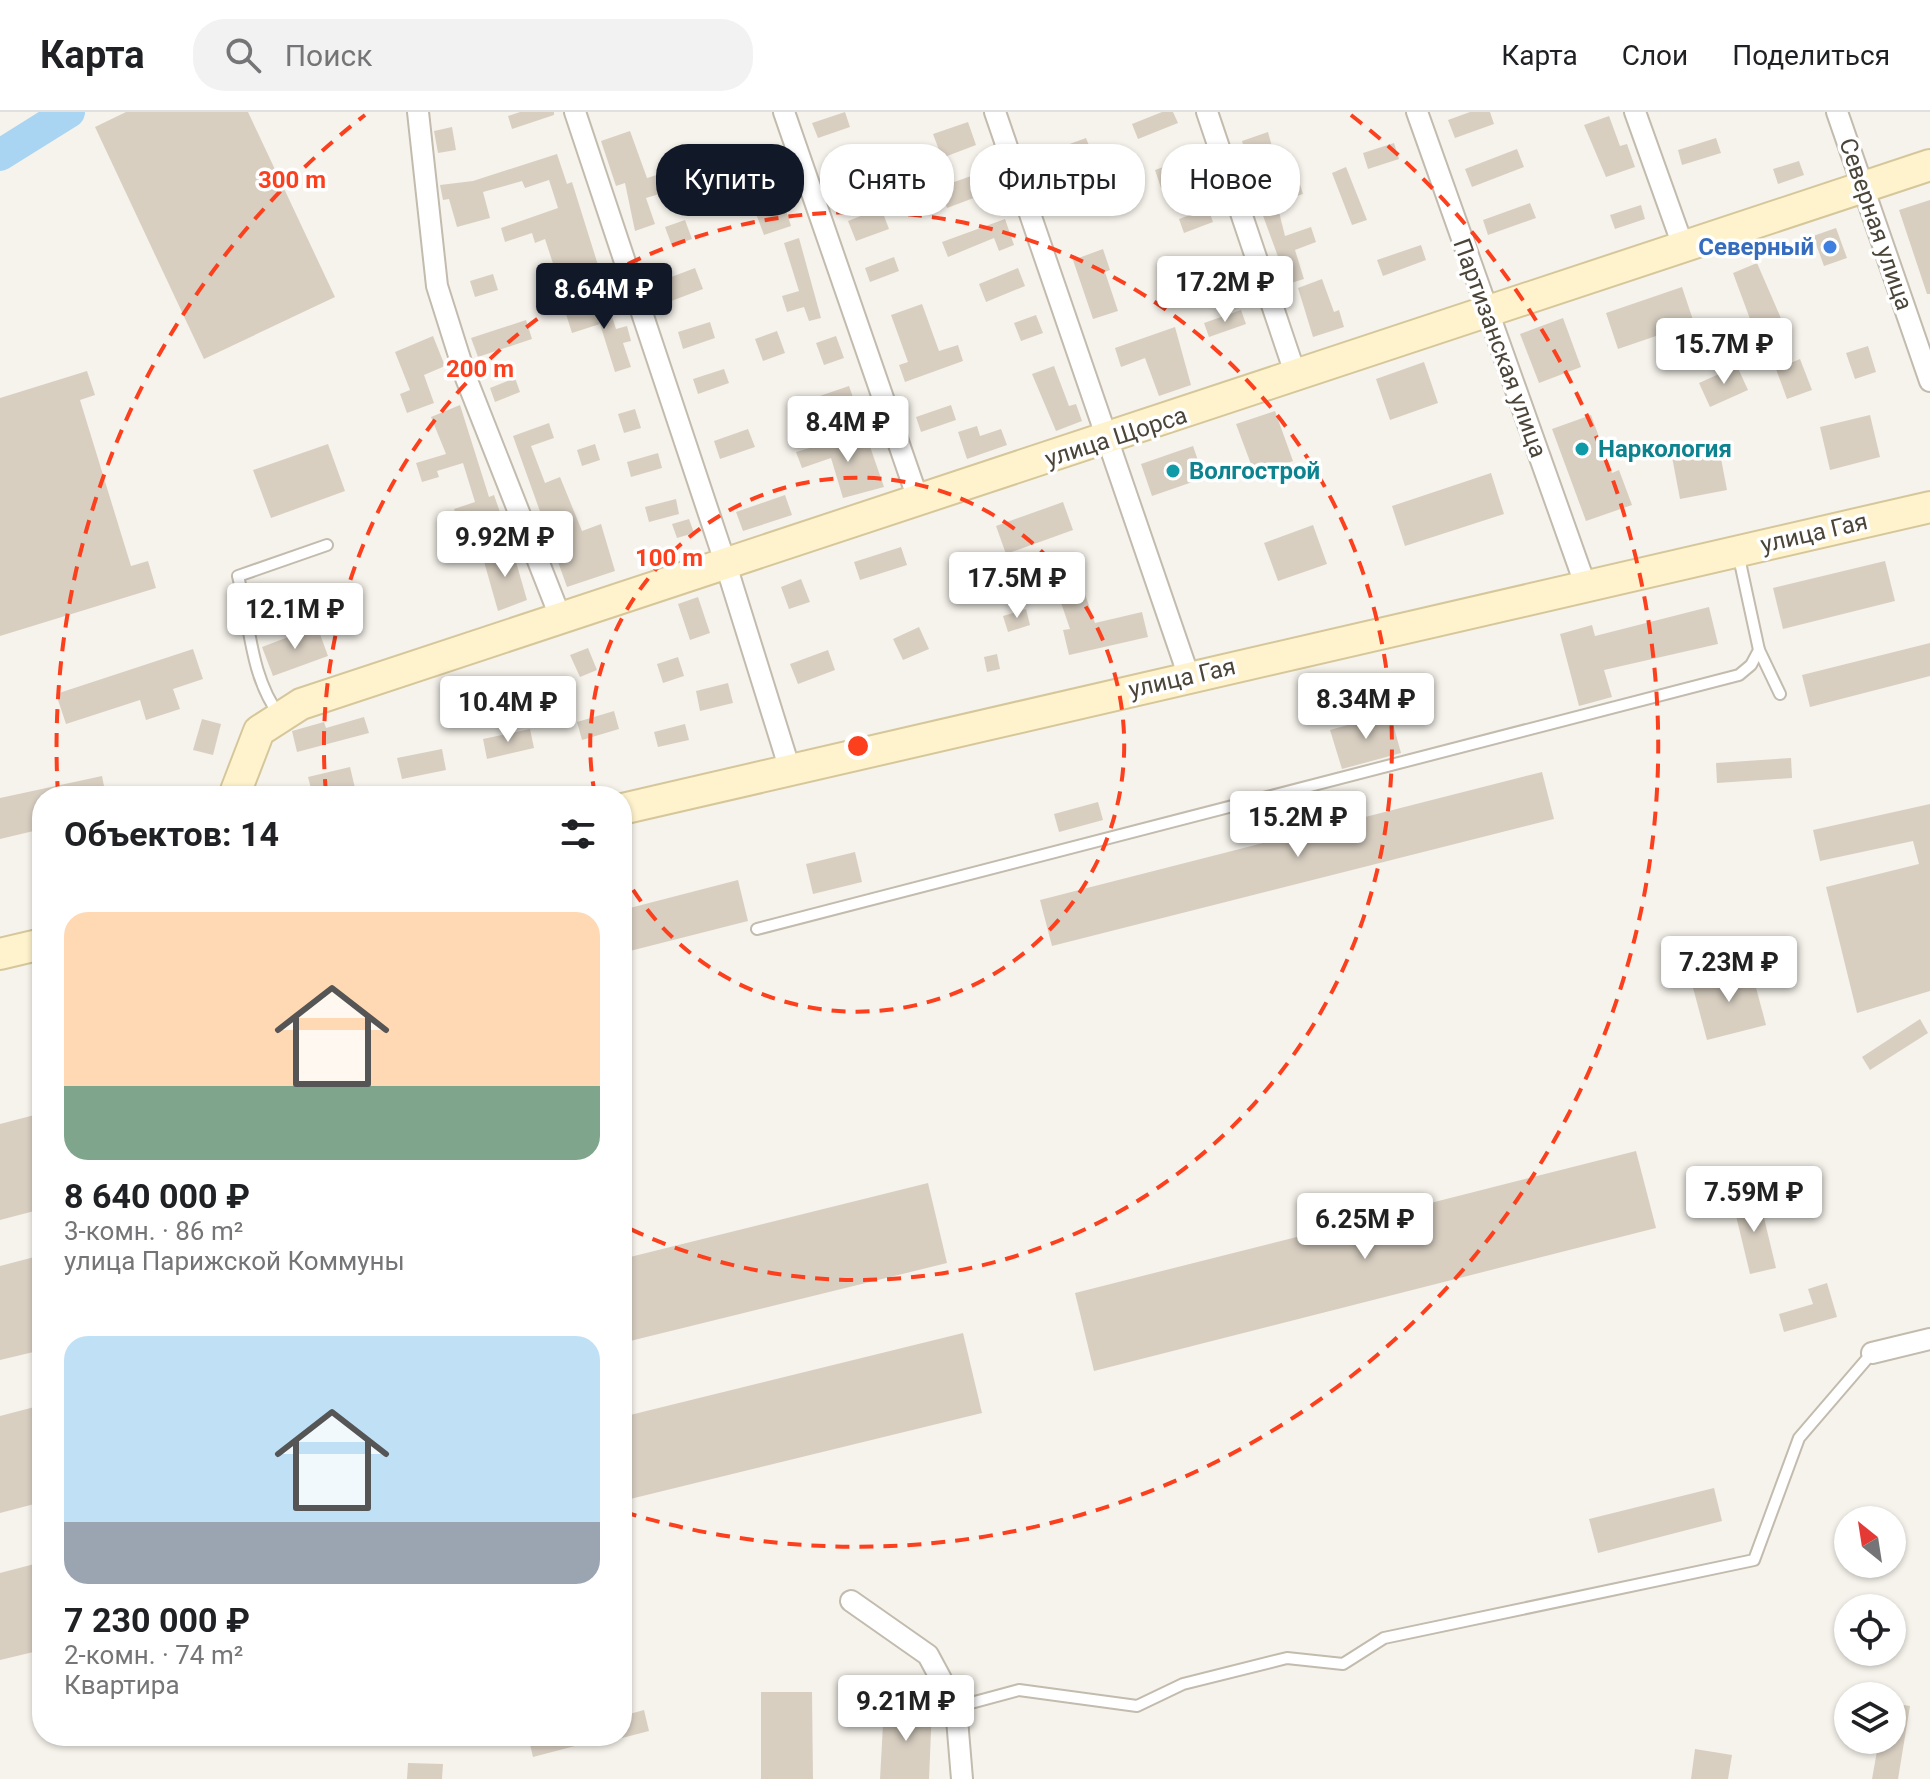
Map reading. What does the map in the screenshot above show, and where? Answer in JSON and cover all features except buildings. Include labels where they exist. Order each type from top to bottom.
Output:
[{"type":"main road","name":"улица Щорса","points":[[291,711],[1930,165]]},
{"type":"main road","name":"улица Гая","points":[[632,807],[1585,584],[1930,507]]},
{"type":"main road","points":[[238,786],[259,731],[291,711]]},
{"type":"main road","points":[[0,954],[32,946]]},
{"type":"street","points":[[418,112],[437,286],[466,378],[561,619]]},
{"type":"street","points":[[575,112],[726,565],[790,770]]},
{"type":"street","points":[[784,112],[919,502]]},
{"type":"street","points":[[995,112],[1189,677]]},
{"type":"street","points":[[1207,112],[1296,376]]},
{"type":"street","name":"Партизанская улица","points":[[1417,112],[1585,584]]},
{"type":"street","points":[[1635,112],[1683,246]]},
{"type":"street","name":"Северная улица","points":[[1837,112],[1930,381]]},
{"type":"street","points":[[1872,1353],[1930,1339]]},
{"type":"street","points":[[851,1601],[928,1655],[956,1707],[962,1779]]},
{"type":"lane","points":[[291,711],[269,702],[250,644],[238,576],[327,545]]},
{"type":"lane","points":[[1738,550],[1759,650],[1780,694]]},
{"type":"lane","points":[[757,929],[1669,695],[1739,675],[1751,665],[1759,650]]},
{"type":"lane","points":[[956,1707],[1019,1690],[1137,1706],[1183,1684],[1287,1658],[1343,1664],[1384,1638],[1754,1560],[1799,1438],[1872,1353]]},
{"type":"waterway","points":[[0,155],[69,112]]},
{"type":"place","name":"Северный","points":[[1830,247]]},
{"type":"place","name":"Наркология","points":[[1582,449]]},
{"type":"place","name":"Волгострой","points":[[1173,471]]}]
